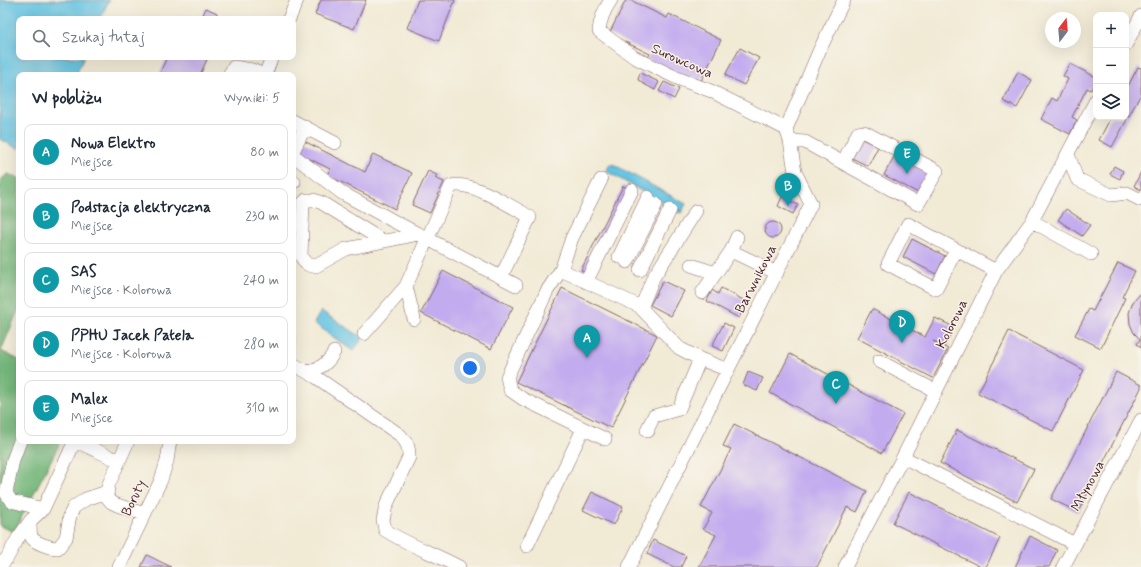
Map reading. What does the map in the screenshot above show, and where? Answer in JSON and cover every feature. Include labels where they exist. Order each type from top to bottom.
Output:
[{"type":"street","points":[[290,16],[297,0]]},
{"type":"street","name":"Surowcowa","points":[[611,0],[604,11],[599,31],[634,57],[677,78],[711,91],[788,135]]},
{"type":"street","points":[[843,162],[858,133],[864,132],[937,171],[918,204],[843,162],[805,142],[788,135],[820,49],[844,0]]},
{"type":"street","points":[[1129,38],[1141,16]]},
{"type":"street","points":[[265,72],[271,60]]},
{"type":"street","points":[[230,72],[234,67],[257,72]]},
{"type":"street","name":"Kolorowa","points":[[845,567],[903,457],[996,271],[1032,221],[1093,106]]},
{"type":"street","points":[[296,138],[299,124],[335,143]]},
{"type":"street","name":"Barwnikowa","points":[[630,567],[811,204],[796,172],[788,135]]},
{"type":"street","points":[[1068,154],[1077,179],[1111,195],[1127,193],[1141,200]]},
{"type":"street","points":[[296,157],[342,193],[516,285]]},
{"type":"street","points":[[601,180],[572,238],[561,270],[547,291],[507,377],[510,390],[523,399],[605,439]]},
{"type":"street","points":[[364,334],[406,286],[423,236],[452,186],[456,184],[481,190],[530,217],[501,277]]},
{"type":"street","points":[[586,282],[634,238],[643,196]]},
{"type":"street","points":[[615,255],[638,217],[643,196]]},
{"type":"street","points":[[615,255],[643,196]]},
{"type":"street","points":[[384,241],[322,203],[314,200],[306,200],[303,204],[301,255],[307,265],[316,266],[346,249],[384,241],[423,236]]},
{"type":"street","points":[[640,270],[670,210]]},
{"type":"street","points":[[641,308],[654,278],[696,211]]},
{"type":"street","points":[[1032,221],[1091,254]]},
{"type":"street","points":[[956,250],[936,289],[888,264],[908,224],[996,271]]},
{"type":"street","points":[[702,293],[731,251],[737,237]]},
{"type":"street","points":[[655,240],[672,248]]},
{"type":"street","points":[[731,251],[777,273]]},
{"type":"street","points":[[615,255],[654,278]]},
{"type":"street","points":[[691,264],[715,273]]},
{"type":"street","points":[[561,270],[639,306],[679,348],[700,359],[728,370]]},
{"type":"street","points":[[406,286],[414,319]]},
{"type":"street","points":[[308,372],[320,368],[326,364],[334,352]]},
{"type":"street","points":[[648,431],[647,430],[654,416],[679,409],[700,359]]},
{"type":"street","points":[[879,361],[935,392]]},
{"type":"street","points":[[296,366],[316,377],[400,435],[407,443],[409,457],[386,506],[383,520],[385,530],[437,562],[459,567]]},
{"type":"street","name":"Młynowa","points":[[1064,567],[1141,420]]},
{"type":"street","points":[[527,546],[583,429]]},
{"type":"street","points":[[19,444],[13,460],[6,493],[11,501],[42,509]]},
{"type":"street","points":[[0,562],[4,562],[18,538],[42,509],[74,444]]},
{"type":"street","points":[[82,444],[119,461]]},
{"type":"street","points":[[127,444],[108,486],[107,497],[111,502],[117,505],[144,514]]},
{"type":"street","name":"Boruty","points":[[119,567],[161,480],[167,461],[170,444]]},
{"type":"street","points":[[903,457],[1075,544]]},
{"type":"street","points":[[30,522],[31,536],[34,540],[51,548],[58,548],[66,538],[70,515],[74,507],[86,499],[107,492]]},
{"type":"green space","points":[[8,174],[16,177],[16,315],[1,351],[16,358],[16,444],[59,444],[14,532],[0,526],[0,180]]},
{"type":"water","points":[[0,0],[109,0],[101,16],[16,16],[16,60],[83,60],[77,72],[16,72],[16,147],[0,139]]},
{"type":"water","points":[[611,163],[686,204],[681,213],[606,171]]},
{"type":"water","points":[[321,311],[363,338],[353,351],[314,323]]},
{"type":"building","points":[[321,0],[366,0],[354,29],[315,14]]},
{"type":"building","points":[[418,0],[455,0],[439,41],[407,28]]},
{"type":"building","points":[[626,0],[630,0],[667,18],[669,14],[721,40],[699,85],[647,59],[650,54],[609,34]]},
{"type":"building","points":[[206,8],[217,13],[216,16],[202,16]]},
{"type":"building","points":[[740,48],[759,58],[744,85],[725,75]]},
{"type":"building","points":[[166,60],[207,60],[201,72],[160,72]]},
{"type":"building","points":[[1070,64],[1093,76],[1093,86],[1091,90],[1087,88],[1072,117],[1077,120],[1070,134],[1041,119],[1052,98],[1057,101],[1068,79],[1063,76]]},
{"type":"building","points":[[1138,67],[1141,68],[1141,94],[1129,116],[1129,84]]},
{"type":"building","points":[[1018,72],[1032,80],[1017,108],[1003,101]]},
{"type":"building","points":[[640,73],[659,82],[655,90],[638,80]]},
{"type":"building","points":[[664,82],[679,89],[674,99],[659,91]]},
{"type":"building","points":[[1109,120],[1127,120],[1112,147],[1099,140]]},
{"type":"building","points":[[862,139],[878,147],[868,166],[852,158]]},
{"type":"building","points":[[304,141],[365,172],[373,154],[412,173],[395,209],[327,175],[330,169],[298,153]]},
{"type":"building","points":[[895,155],[931,174],[920,194],[884,175]]},
{"type":"building","points":[[1114,166],[1123,171],[1120,179],[1110,174]]},
{"type":"building","points":[[428,171],[437,175],[435,178],[444,182],[430,213],[412,205]]},
{"type":"building","points":[[1141,172],[1141,190],[1134,186]]},
{"type":"building","points":[[623,186],[632,190],[589,275],[581,270]]},
{"type":"building","points":[[782,197],[798,205],[793,214],[778,206]]},
{"type":"building","points":[[1066,209],[1090,225],[1082,236],[1058,220]]},
{"type":"building","points":[[773,222],[780,227],[781,230],[776,237],[773,238],[766,233],[765,230],[770,223]]},
{"type":"building","points":[[912,239],[945,256],[936,274],[903,257]]},
{"type":"building","points":[[1118,263],[1135,271],[1122,297],[1125,298],[1101,348],[1075,335],[1089,309],[1093,311]]},
{"type":"building","points":[[443,271],[513,307],[491,349],[421,313]]},
{"type":"building","points":[[663,281],[684,291],[671,316],[650,305]]},
{"type":"building","points":[[562,288],[657,335],[611,428],[516,382]]},
{"type":"building","points":[[721,288],[747,302],[739,318],[707,301],[712,290],[718,294]]},
{"type":"building","points":[[1141,293],[1141,347],[1137,344],[1140,339],[1134,333],[1130,324],[1129,313],[1133,302]]},
{"type":"building","points":[[872,309],[925,337],[935,318],[954,327],[945,346],[933,341],[948,349],[933,378],[857,338]]},
{"type":"building","points":[[724,323],[734,328],[723,351],[712,346]]},
{"type":"building","points":[[1009,331],[1084,370],[1053,431],[978,393]]},
{"type":"building","points":[[790,354],[903,414],[882,453],[770,393]]},
{"type":"building","points":[[748,372],[763,378],[757,391],[743,385]]},
{"type":"building","points":[[1116,372],[1141,385],[1141,388],[1078,512],[1051,499]]},
{"type":"building","points":[[734,424],[867,491],[857,512],[847,507],[817,567],[699,567],[716,535],[703,529],[712,513],[701,507],[731,449],[723,446]]},
{"type":"building","points":[[957,430],[1034,469],[1017,502],[940,463]]},
{"type":"building","points":[[592,492],[623,507],[614,525],[583,510]]},
{"type":"building","points":[[909,492],[1000,538],[986,567],[981,567],[893,523]]},
{"type":"building","points":[[1030,536],[1057,550],[1049,567],[1015,567]]},
{"type":"building","points":[[653,540],[686,556],[681,567],[674,567],[647,554]]},
{"type":"building","points":[[147,555],[171,567],[141,567]]},
{"type":"place","name":"Malex","points":[[907,174]]},
{"type":"place","name":"Podstacja elektryczna","points":[[788,206]]},
{"type":"place","name":"PPHU Jacek Patela","points":[[902,343]]},
{"type":"place","name":"Nowa Elektro","points":[[587,358]]},
{"type":"place","name":"SAS","points":[[836,404]]}]
